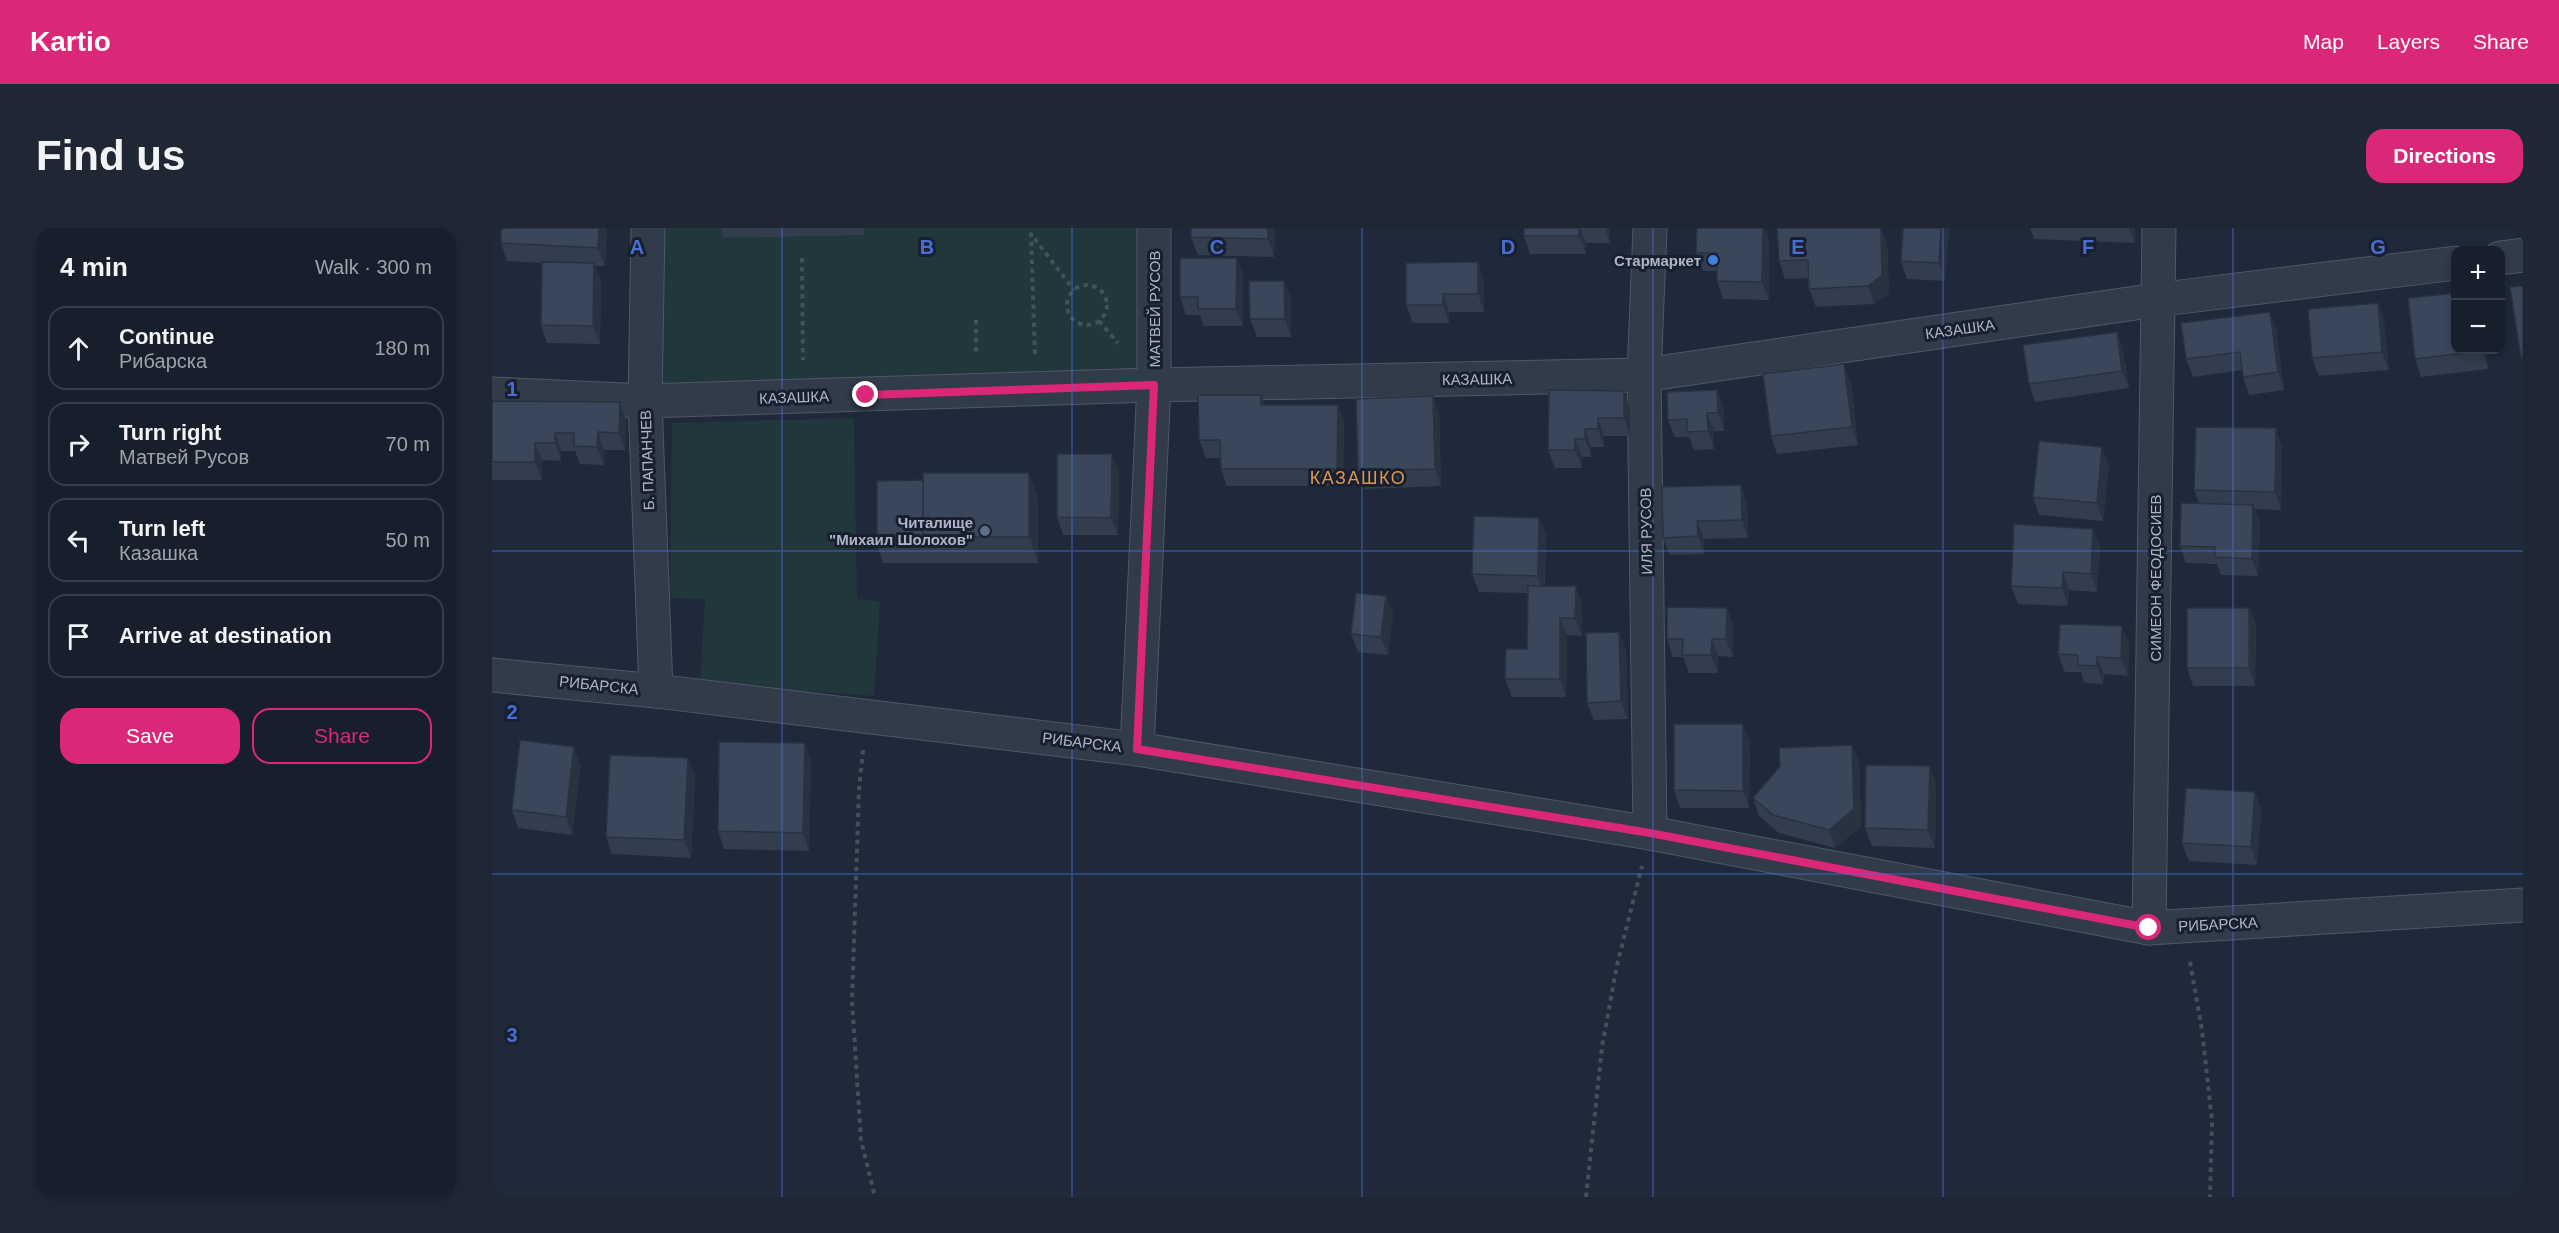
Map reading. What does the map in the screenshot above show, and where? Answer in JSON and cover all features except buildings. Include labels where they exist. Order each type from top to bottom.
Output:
[{"type":"street","name":"Б. ПАПАНЧЕВ","points":[[648,228],[645,401],[656,691]]},
{"type":"street","name":"МАТВЕЙ РУСОВ","points":[[1137,749],[1154,385],[1154,228]]},
{"type":"street","name":"ИЛЯ РУСОВ","points":[[1650,228],[1644,375],[1650,833]]},
{"type":"street","name":"СИМЕОН ФЕОДОСИЕВ","points":[[2149,928],[2155,627],[2156,300],[2159,228]]},
{"type":"street","points":[[2505,257],[2523,255]]},
{"type":"street","name":"КАЗАШКА","points":[[492,394],[645,401],[1154,385],[1644,375],[2156,300],[2451,264]]},
{"type":"street","name":"РИБАРСКА","points":[[492,675],[656,691],[1137,749],[1650,833],[2149,928],[2523,905]]},
{"type":"path","points":[[1035,364],[1031,234],[1074,290]]},
{"type":"path","points":[[802,258],[803,367]]},
{"type":"path","points":[[1085,285],[1102,292],[1106,311],[1099,321],[1093,324],[1079,323],[1070,315],[1067,302],[1074,290],[1085,285]]},
{"type":"path","points":[[976,320],[976,367]]},
{"type":"path","points":[[867,717],[859,789],[852,1001],[861,1140],[875,1197]]},
{"type":"path","points":[[1586,1197],[1602,1047],[1617,965],[1650,833]]},
{"type":"path","points":[[2183,926],[2202,1030],[2212,1120],[2210,1197]]},
{"type":"green space","points":[[657,228],[1143,228],[1144,373],[652,388]]},
{"type":"green space","points":[[854,418],[857,599],[880,601],[874,696],[700,684],[705,599],[670,598],[672,423]]},
{"type":"place","name":"Стармаркет","points":[[1713,260]]},
{"type":"place","name":"Читалище \"Михаил Шолохов\"","points":[[985,531]]},
{"type":"district","name":"КАЗАШКО","points":[[1358,478]]},
{"type":"route","points":[[866,395],[1154,385],[1137,749],[1650,833],[2149,928]]}]
